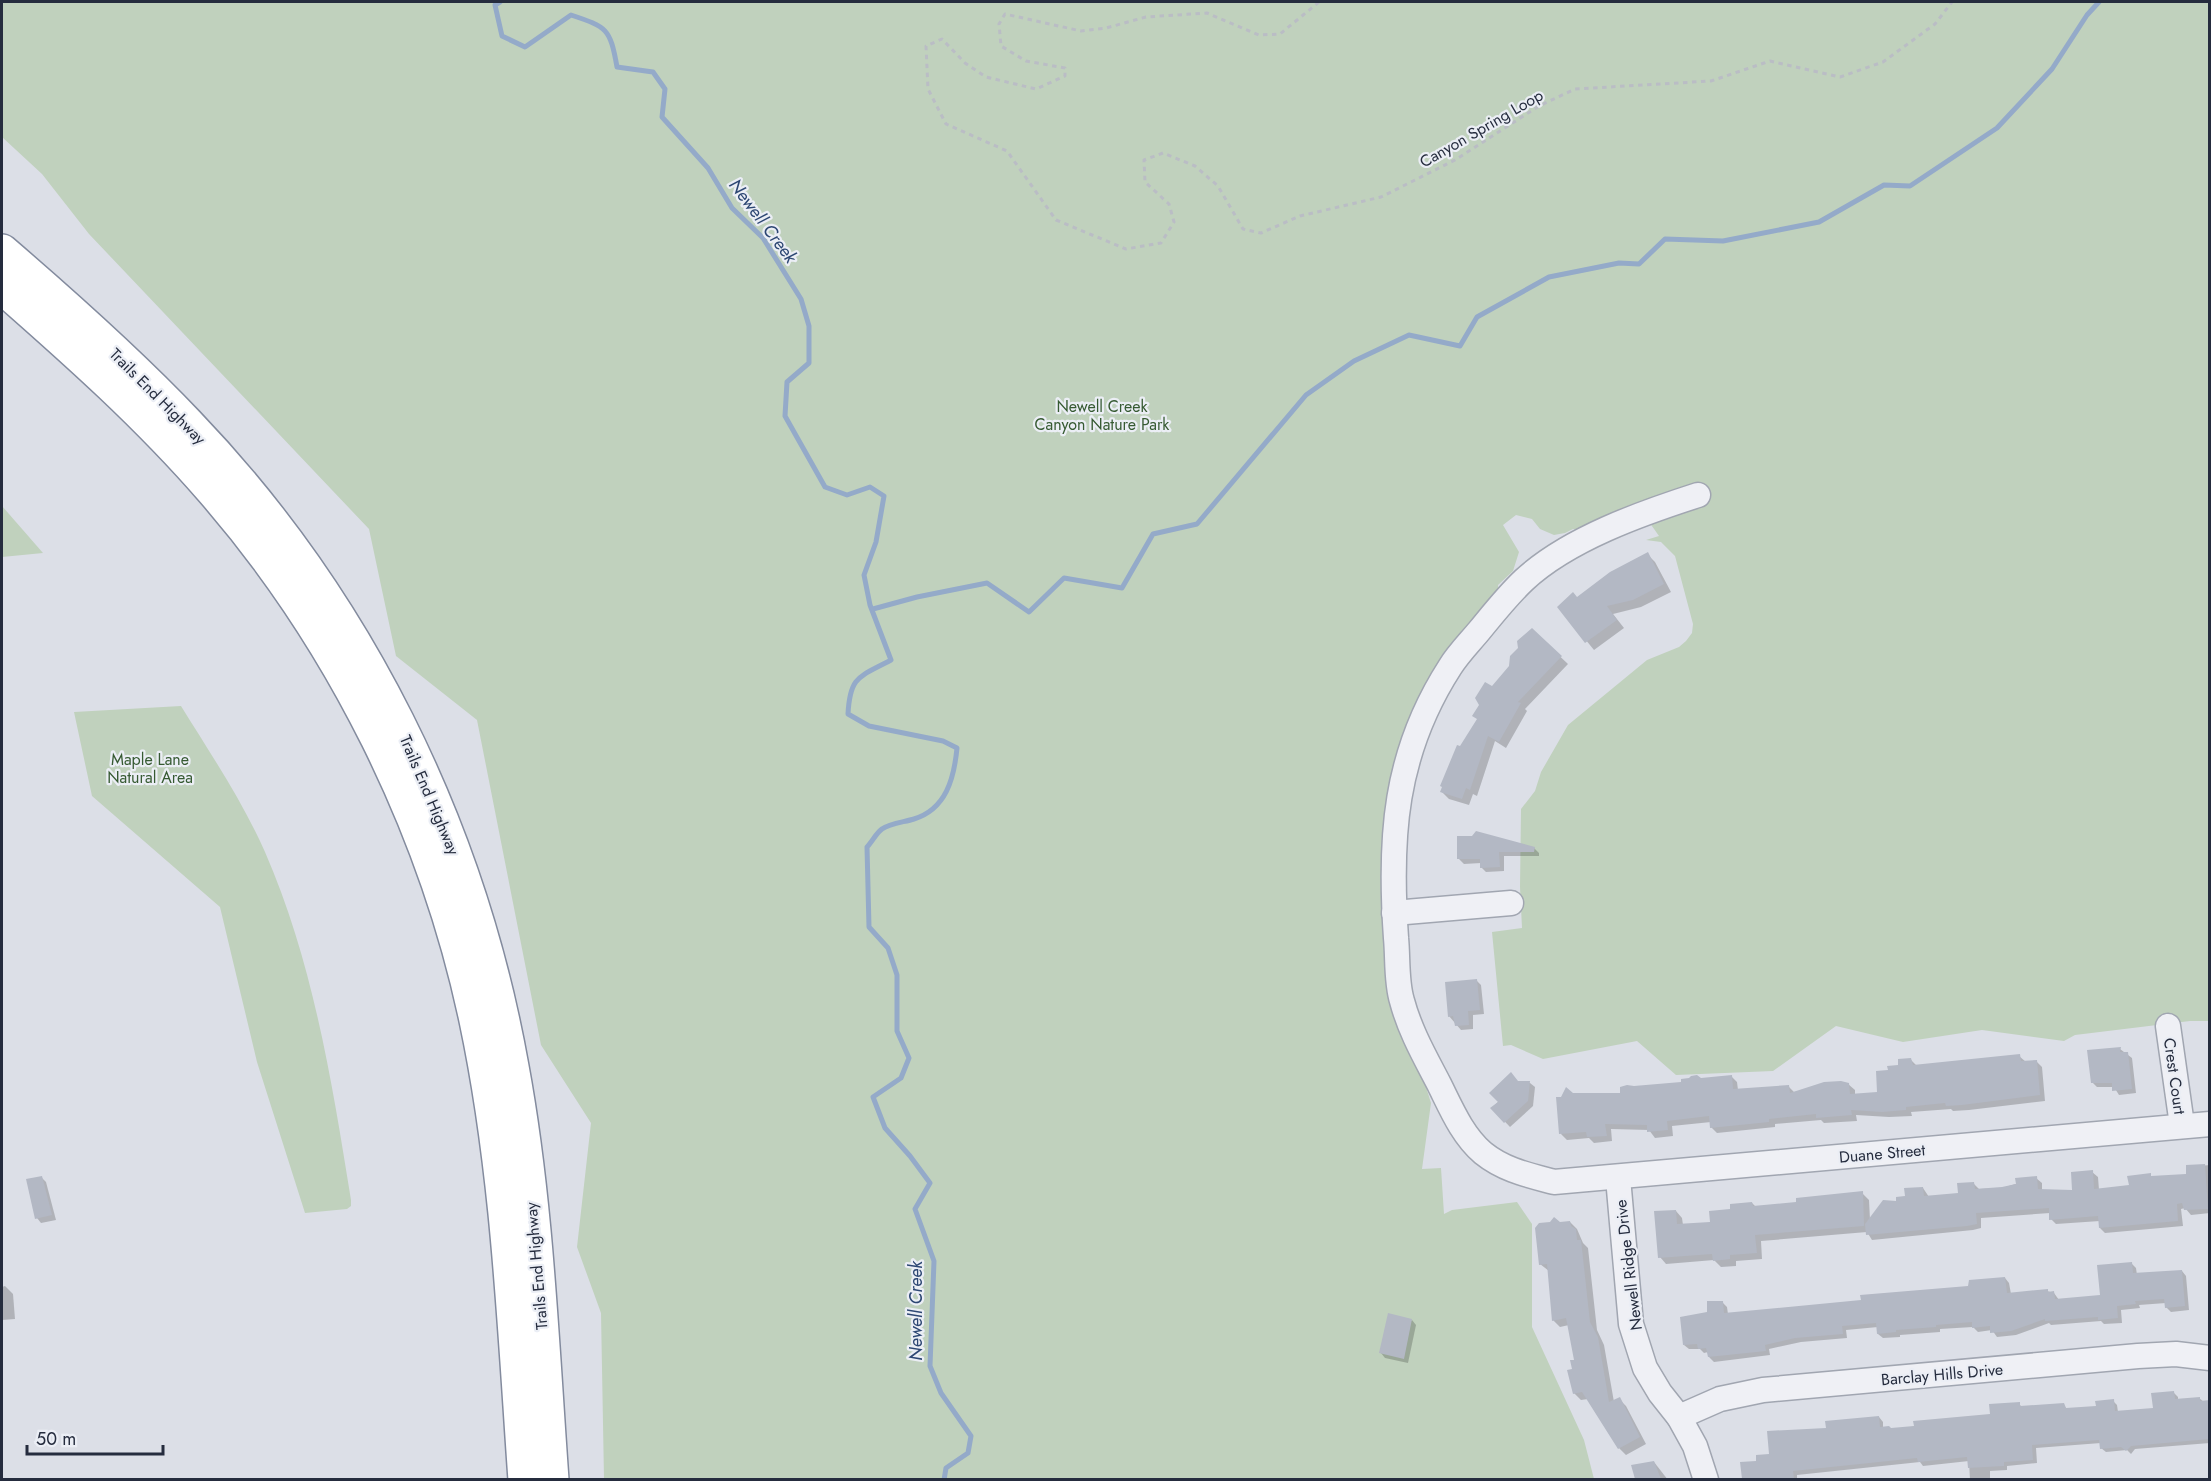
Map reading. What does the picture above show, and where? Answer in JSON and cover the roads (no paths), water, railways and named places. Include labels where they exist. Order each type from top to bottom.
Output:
[{"type":"highway","name":"Trails End Highway","points":[[2,251],[118,354],[189,425],[273,523],[345,625],[400,725],[427,782],[472,900],[512,1062],[537,1270],[552,1479]]},
{"type":"highway","name":"Trails End Highway","points":[[2,287],[157,430],[245,530],[307,616],[334,661],[370,727],[410,813],[456,939],[485,1069],[497,1145],[508,1243],[525,1479]]},
{"type":"street","name":"Duane Street","points":[[1698,495],[1641,513],[1564,551],[1525,579],[1493,613],[1451,666],[1432,699],[1402,778],[1395,818],[1392,861],[1401,999],[1413,1034],[1460,1125],[1483,1152],[1514,1172],[1554,1182],[2210,1124]]},
{"type":"street","points":[[1394,913],[1510,903]]},
{"type":"street","name":"Crest Court","points":[[2168,1026],[2182,1125]]},
{"type":"street","name":"Newell Ridge Drive","points":[[1618,1178],[1631,1324],[1645,1368],[1660,1393],[1679,1417],[1695,1446],[1706,1479]]},
{"type":"street","name":"Barclay Hills Drive","points":[[1679,1417],[1720,1399],[1763,1390],[2138,1356],[2176,1354],[2210,1358]]},
{"type":"waterway","name":"Newell Creek","points":[[500,2],[495,5],[502,36],[525,47],[571,15],[600,26],[605,31],[612,44],[617,67],[653,72],[665,89],[662,117],[708,168],[732,208],[763,238],[801,299],[809,326],[809,363],[787,382],[785,416],[825,487],[847,495],[870,487],[884,496],[876,542],[864,575],[870,605],[891,660],[864,674],[854,684],[848,714],[869,726],[943,741],[957,748],[951,781],[934,808],[914,819],[882,829],[867,847],[869,927],[888,948],[897,975],[897,1031],[909,1058],[901,1078],[873,1097],[885,1128],[930,1183],[915,1209],[934,1261],[930,1366],[941,1393],[971,1436],[968,1453],[946,1468],[944,1480]]},
{"type":"waterway","points":[[873,609],[917,597],[987,583],[1029,612],[1064,578],[1122,588],[1153,534],[1197,524],[1306,395],[1354,361],[1409,335],[1460,346],[1477,317],[1549,277],[1619,263],[1639,264],[1665,239],[1723,241],[1819,222],[1884,185],[1910,186],[1997,128],[2052,69],[2087,15],[2099,2]]},
{"type":"park label","name":"Newell Creek Canyon Nature Park","points":[[1102,415]]},
{"type":"park label","name":"Maple Lane Natural Area","points":[[150,768]]}]
